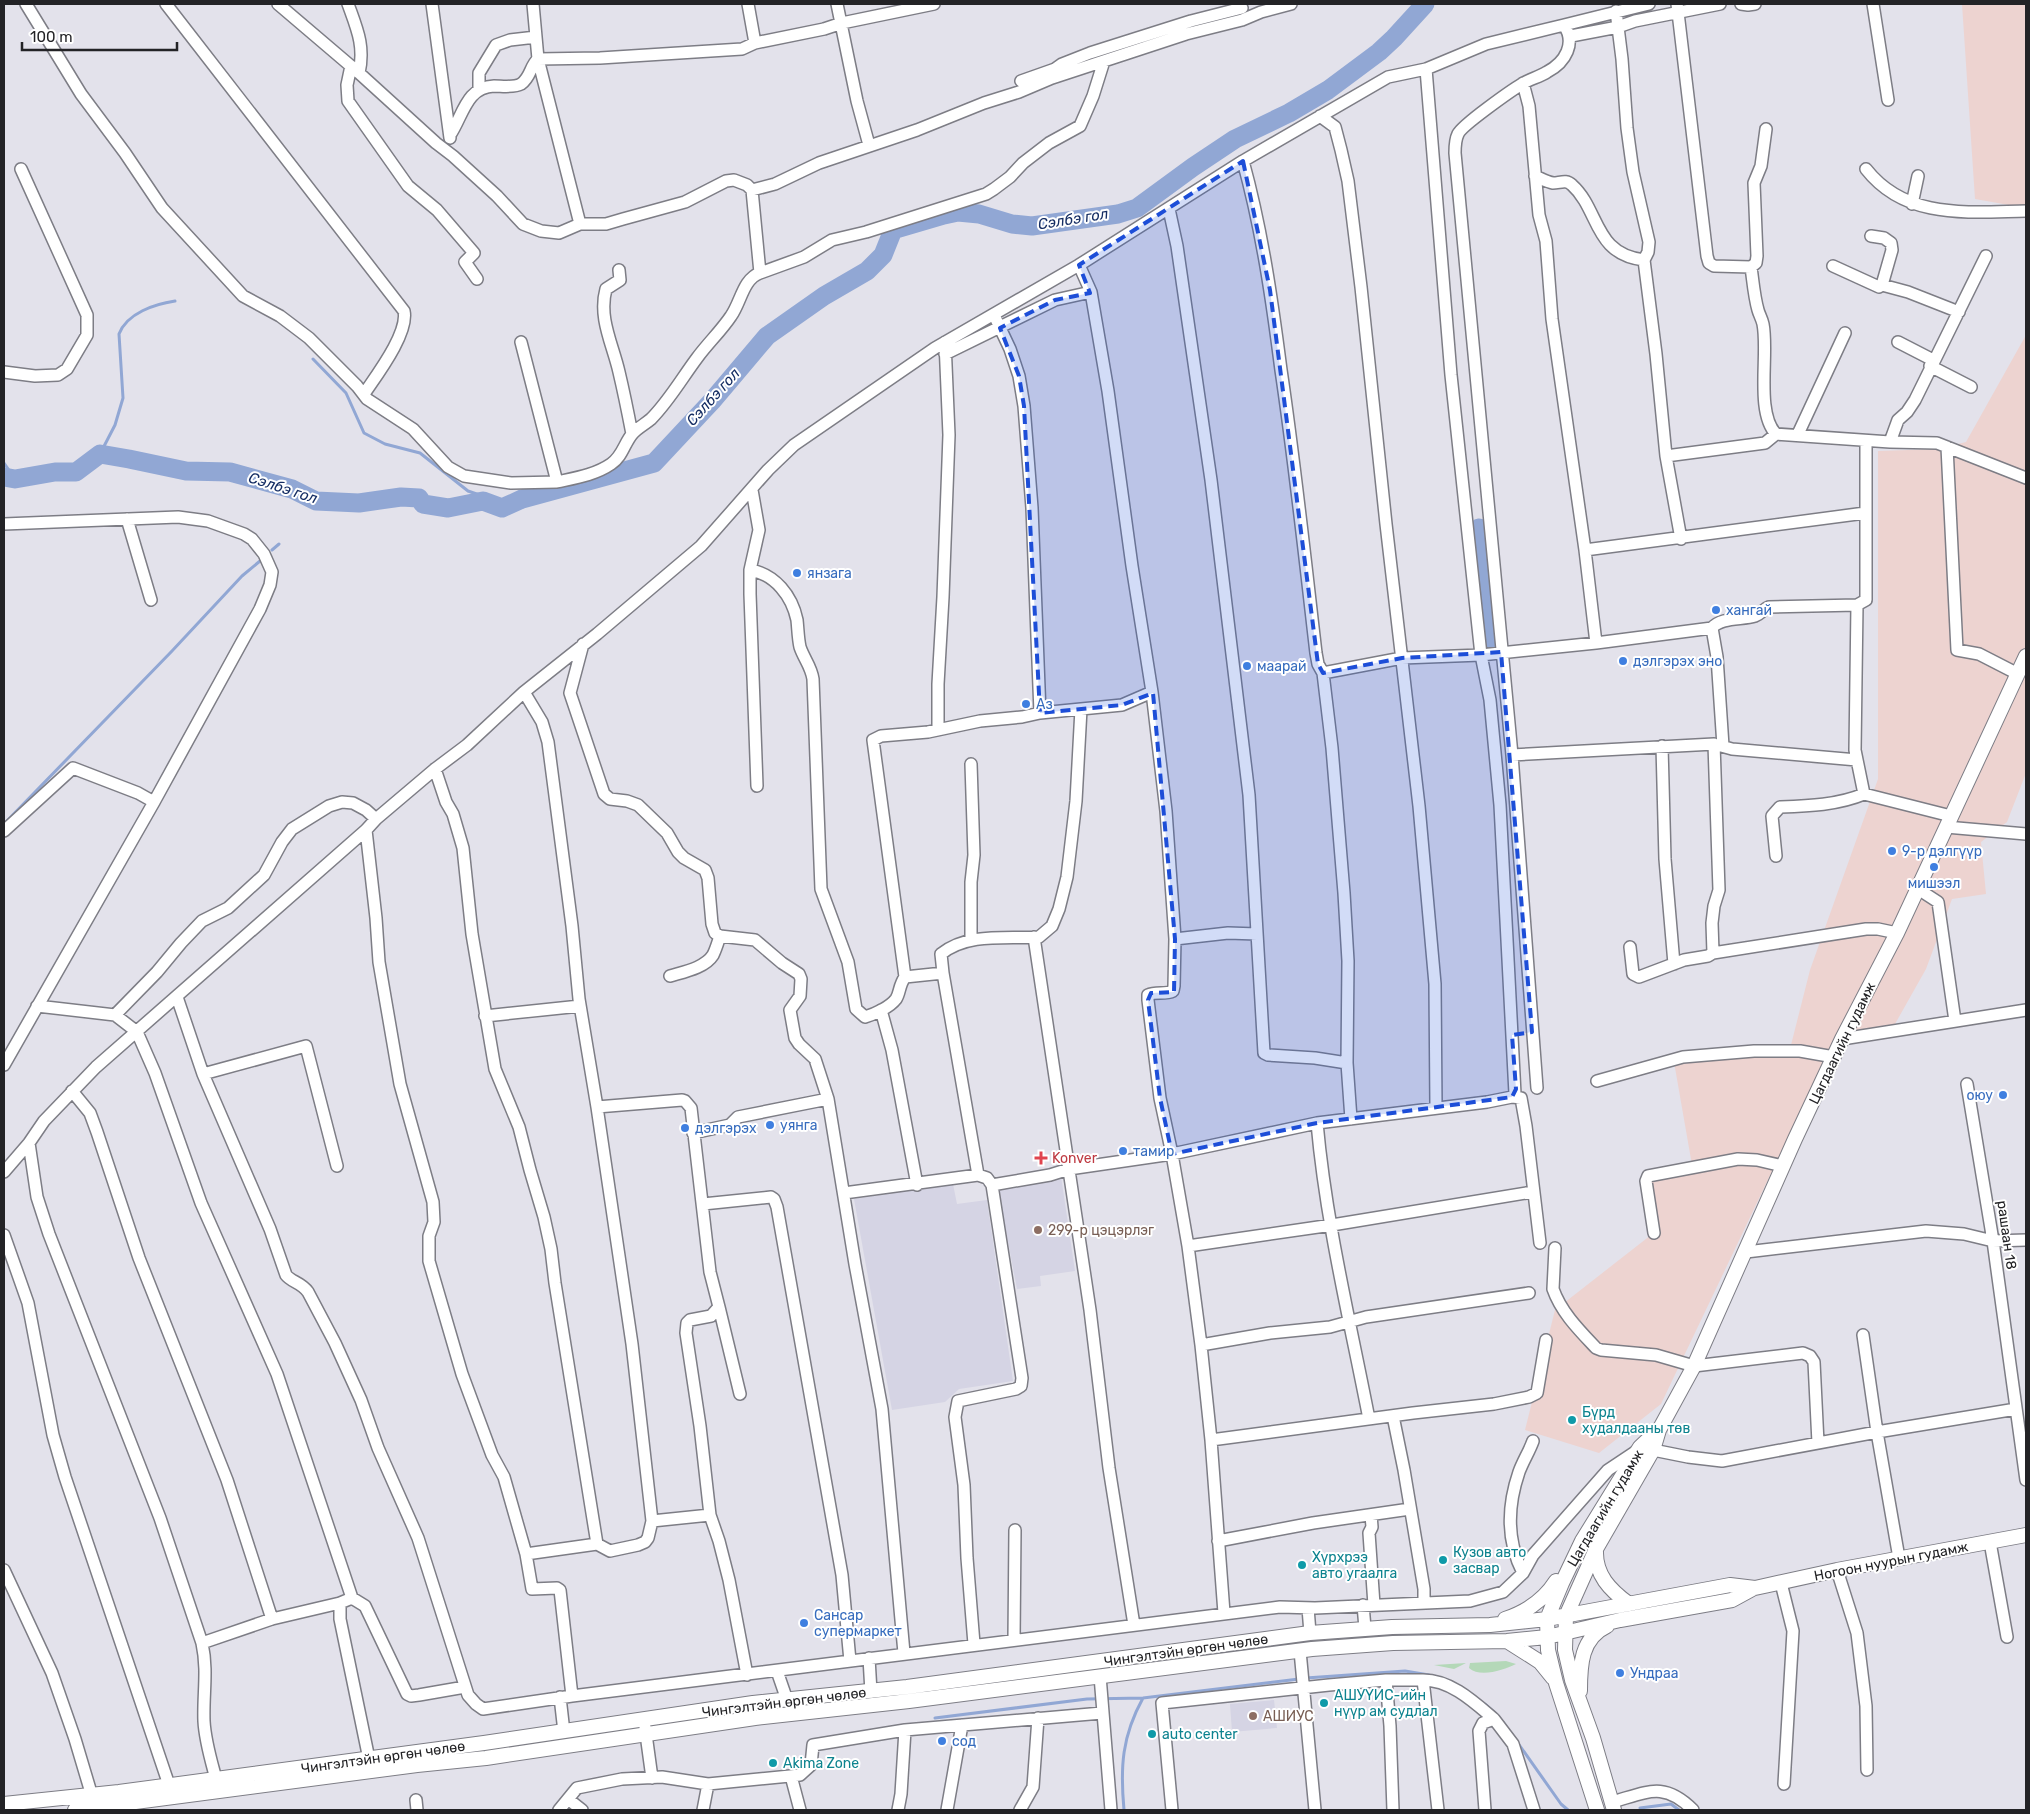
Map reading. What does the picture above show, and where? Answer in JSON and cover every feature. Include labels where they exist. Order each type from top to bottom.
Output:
[{"type":"main road","name":"Цагдаагийн гудамж","points":[[1566,1616],[1596,1550],[1653,1450],[1659,1430],[1694,1366],[1842,1039],[1918,889],[2026,656]]},
{"type":"main road","name":"Цагдаагийн гудамж","points":[[1596,1810],[1556,1683],[1548,1650],[1548,1619],[1562,1583],[1582,1541],[1638,1450],[1659,1430]]},
{"type":"main road","name":"Ногоон нуурын гудамж","points":[[1566,1616],[1730,1586],[1755,1588],[1837,1570],[2026,1535]]},
{"type":"main road","points":[[1490,1624],[1532,1607],[1549,1593],[1582,1541]]},
{"type":"main road","points":[[1596,1550],[1596,1561],[1602,1578],[1615,1594],[1629,1604]]},
{"type":"main road","name":"Ногоон нуурын гудамж","points":[[1565,1633],[1620,1620],[1732,1600],[1755,1588]]},
{"type":"main road","name":"Чингэлтэйн өргөн чөлөө","points":[[4,1804],[92,1796],[564,1732],[753,1704],[871,1692],[1310,1633],[1365,1628],[1490,1624],[1566,1616]]},
{"type":"main road","points":[[1566,1616],[1565,1650],[1613,1806]]},
{"type":"main road","points":[[1581,1707],[1580,1676],[1583,1655],[1597,1631],[1620,1620]]},
{"type":"main road","name":"Чингэлтэйн өргөн чөлөө","points":[[75,1810],[417,1765],[486,1758],[764,1717],[909,1701],[1300,1651],[1393,1643],[1507,1642],[1565,1633]]},
{"type":"main road","points":[[1507,1642],[1540,1662],[1556,1683]]},
{"type":"street","points":[[26,4],[81,94],[125,153],[162,208],[243,296],[280,316],[308,338],[367,399],[413,429],[448,467],[464,476],[511,483],[557,482],[594,473],[612,464],[621,456],[632,434],[651,419],[669,399],[698,356],[726,324],[752,276],[804,257],[832,240],[866,232],[986,194],[1010,177],[1023,163],[1049,143],[1080,126],[1093,96],[1104,61]]},
{"type":"street","points":[[166,4],[404,311],[404,323],[397,342],[364,394]]},
{"type":"street","points":[[278,4],[453,156],[497,196],[523,224],[541,232],[558,233],[580,224],[606,224],[685,202],[726,181],[734,180],[747,185],[752,190],[760,273]]},
{"type":"street","points":[[348,4],[357,29],[363,56],[348,85],[348,101],[408,186],[437,210],[474,253],[465,262],[477,279]]},
{"type":"street","points":[[432,4],[453,156]]},
{"type":"street","points":[[533,4],[538,59],[580,224]]},
{"type":"street","points":[[748,4],[755,43]]},
{"type":"street","points":[[837,4],[856,101],[869,145]]},
{"type":"street","points":[[479,88],[486,86],[516,86],[522,83],[530,73],[533,63],[538,59],[600,58],[742,49],[755,43],[934,4]]},
{"type":"street","points":[[1021,81],[1055,69],[1062,64],[1090,53],[1191,20],[1242,11],[1261,12],[1291,4]]},
{"type":"street","points":[[4,1172],[44,1121],[96,1067],[366,830],[376,819],[466,745],[524,692],[701,546],[780,456],[808,434],[994,315],[1079,265],[1243,161],[1388,77],[1426,68],[1486,44],[1649,4]]},
{"type":"street","points":[[1571,36],[1618,27],[1677,8],[1720,4]]},
{"type":"street","points":[[1741,4],[1755,4]]},
{"type":"street","points":[[1872,4],[1888,100]]},
{"type":"street","points":[[1677,8],[1707,256],[1709,263],[1714,266],[1751,267],[1756,263],[1758,256],[1754,183],[1761,166],[1766,129]]},
{"type":"street","points":[[752,190],[775,184],[819,163],[917,130],[1052,78],[1186,34],[1242,11]]},
{"type":"street","points":[[1616,11],[1633,172],[1649,242],[1648,252],[1644,260],[1666,456],[1680,539]]},
{"type":"street","points":[[1537,1088],[1512,755],[1455,141],[1463,127],[1523,83],[1549,71],[1563,60],[1570,46],[1571,36],[1564,25]]},
{"type":"street","points":[[450,135],[479,88],[479,73],[496,45],[510,40],[536,37]]},
{"type":"street","points":[[1426,68],[1451,375],[1481,655],[1490,700],[1500,805],[1516,1089],[1512,1097]]},
{"type":"street","points":[[1523,83],[1528,106],[1539,215],[1546,241],[1552,319],[1585,550],[1596,644]]},
{"type":"street","points":[[1320,116],[1335,127],[1348,181],[1361,287],[1402,658],[1435,984],[1436,1107]]},
{"type":"street","points":[[1243,161],[1257,213],[1270,290],[1292,446],[1316,653],[1318,664],[1323,673],[1332,748],[1344,893],[1349,992],[1347,1063],[1351,1119]]},
{"type":"street","points":[[4,372],[35,376],[58,375],[67,369],[87,334],[87,315],[21,169]]},
{"type":"street","points":[[1866,169],[1889,192],[1912,204],[1947,210],[2026,211]]},
{"type":"street","points":[[1535,176],[1553,182],[1563,181],[1571,183],[1614,249],[1644,260]]},
{"type":"street","points":[[1912,204],[1918,176]]},
{"type":"street","points":[[1169,208],[1177,246],[1212,490],[1250,795],[1264,1053],[1347,1063]]},
{"type":"street","points":[[1871,236],[1884,238],[1891,243],[1892,250],[1882,286]]},
{"type":"street","points":[[1890,442],[1898,420],[1907,412],[1960,312],[1986,256]]},
{"type":"street","points":[[1079,265],[1091,292],[1108,391],[1164,784],[1175,939],[1173,991],[1148,995],[1160,1098],[1188,1246],[1211,1440],[1224,1613]]},
{"type":"street","points":[[1833,266],[1879,287],[1908,292],[1960,312]]},
{"type":"street","points":[[1751,267],[1755,300],[1763,324],[1767,419],[1770,428],[1776,434]]},
{"type":"street","points":[[619,270],[620,280],[606,289],[602,303],[608,336],[619,370],[632,434]]},
{"type":"street","points":[[945,348],[1000,328],[1055,300],[1091,292]]},
{"type":"street","points":[[994,315],[1010,349],[1019,376],[1024,406],[1032,508],[1040,712]]},
{"type":"street","points":[[1798,434],[1845,333]]},
{"type":"street","points":[[521,342],[557,482]]},
{"type":"street","points":[[1898,342],[1971,387]]},
{"type":"street","points":[[938,729],[938,684],[949,435],[945,348]]},
{"type":"street","points":[[1666,456],[1765,443],[1776,434],[1798,434],[1866,441],[1937,443],[2026,477]]},
{"type":"street","points":[[1323,673],[1402,658],[1481,655],[1596,644],[1712,628],[1720,622],[1757,615],[1763,609],[1769,607],[1857,605],[1866,600],[1866,441]]},
{"type":"street","points":[[1947,447],[1957,650],[1979,654],[2018,674]]},
{"type":"street","points":[[752,490],[759,530],[750,570],[757,786]]},
{"type":"street","points":[[1585,550],[1680,539],[1865,513]]},
{"type":"street","points":[[4,524],[178,517],[208,521],[230,528],[252,539],[264,554],[272,572],[270,586],[260,609],[154,802],[4,1065]]},
{"type":"street","points":[[127,519],[139,566],[151,600]]},
{"type":"street","points":[[750,570],[764,572],[785,592],[793,607],[800,646],[811,666],[821,889],[848,962],[856,1009],[865,1017],[881,1010],[896,999],[899,986],[905,977],[874,740],[882,736],[928,732],[980,721],[1022,717],[1040,712],[1122,705],[1152,692]]},
{"type":"street","points":[[1857,605],[1855,750],[1864,794]]},
{"type":"street","points":[[1712,628],[1717,657],[1719,890],[1714,906],[1712,923],[1714,953]]},
{"type":"street","points":[[582,644],[570,693],[604,794],[610,799],[627,801],[638,805],[667,833],[678,852],[684,858],[705,870],[708,878],[712,924],[715,933],[720,936],[755,940],[782,964],[799,974],[801,979],[800,996],[790,1010],[795,1038],[815,1059],[828,1099],[855,1264],[882,1409],[904,1654]]},
{"type":"street","points":[[524,692],[542,722],[548,742],[572,926],[580,1006],[632,1344],[652,1522],[648,1538],[645,1542],[638,1545],[610,1550],[597,1544],[526,1554]]},
{"type":"street","points":[[978,1175],[943,973],[942,954],[946,950],[971,940],[1039,937],[1052,926],[1059,909],[1066,877],[1076,800],[1081,710]]},
{"type":"street","points":[[1512,755],[1662,746],[1718,745],[1732,749],[1857,760]]},
{"type":"street","points":[[1662,746],[1665,859],[1674,964]]},
{"type":"street","points":[[971,764],[974,855],[971,882],[971,940]]},
{"type":"street","points":[[4,831],[73,768],[130,789],[154,802]]},
{"type":"street","points":[[435,769],[446,802],[454,816],[463,848],[472,934],[495,1069],[519,1127],[551,1249],[597,1544]]},
{"type":"street","points":[[1776,856],[1772,816],[1780,808],[1852,799],[1864,794],[1949,821],[2026,834]]},
{"type":"street","points":[[114,1015],[168,961],[180,943],[202,921],[228,908],[264,875],[282,842],[292,829],[329,806],[342,802],[353,803],[366,810],[376,819]]},
{"type":"street","points":[[366,830],[379,962],[400,1084],[433,1202],[434,1222],[429,1236],[429,1262],[462,1374],[492,1455],[504,1477],[526,1554],[532,1589],[557,1588],[560,1590],[572,1696]]},
{"type":"street","points":[[1918,889],[1938,902],[1955,1021]]},
{"type":"street","points":[[1630,948],[1632,968],[1636,976],[1642,977],[1674,964],[1714,953],[1866,928],[1896,933]]},
{"type":"street","points":[[1175,939],[1228,933],[1257,934]]},
{"type":"street","points":[[670,976],[709,960],[720,936]]},
{"type":"street","points":[[1034,937],[1090,1310],[1109,1468],[1134,1625]]},
{"type":"street","points":[[905,977],[943,973]]},
{"type":"street","points":[[177,997],[204,1074],[270,1228],[286,1275],[302,1285],[308,1292],[335,1343],[361,1400],[378,1448],[418,1538],[465,1687],[476,1704],[483,1708],[1224,1613],[1280,1607],[1308,1608],[1470,1601],[1503,1592],[1522,1573],[1534,1555],[1608,1470],[1638,1450]]},
{"type":"street","points":[[37,1006],[114,1015],[137,1032],[155,1073],[201,1203],[276,1374],[352,1598],[365,1606],[407,1694],[411,1696],[465,1687]]},
{"type":"street","points":[[485,1016],[580,1006]]},
{"type":"street","points":[[881,1010],[892,1050],[917,1184]]},
{"type":"street","points":[[1842,1039],[2026,1010]]},
{"type":"street","points":[[1512,1035],[1529,1034],[1532,1032]]},
{"type":"street","points":[[204,1074],[306,1046],[337,1166]]},
{"type":"street","points":[[1597,1081],[1683,1057],[1800,1051],[1834,1057]]},
{"type":"street","name":"рашаан 18","points":[[1967,1084],[1994,1242],[2026,1480]]},
{"type":"street","points":[[72,1091],[90,1113],[139,1258],[227,1480],[272,1619]]},
{"type":"street","points":[[992,1185],[1050,1175],[1069,1169],[1172,1154],[1317,1123],[1486,1102],[1512,1097],[1521,1098],[1540,1243]]},
{"type":"street","points":[[693,1133],[730,1125],[738,1117],[828,1099]]},
{"type":"street","points":[[597,1107],[685,1100],[691,1108],[710,1272],[740,1394]]},
{"type":"street","points":[[1317,1123],[1322,1175],[1332,1225],[1342,1293],[1350,1323],[1369,1419]]},
{"type":"street","points":[[29,1142],[37,1197],[49,1234],[160,1518],[202,1643],[207,1671],[204,1721],[216,1779]]},
{"type":"street","points":[[1654,1233],[1646,1181],[1648,1176],[1738,1159],[1757,1160],[1783,1166]]},
{"type":"street","points":[[844,1193],[978,1175],[986,1178],[992,1185],[1022,1378],[1021,1386],[1016,1389],[958,1401],[956,1406],[955,1417],[964,1485],[967,1558],[974,1644]]},
{"type":"street","points":[[1188,1246],[1332,1225],[1532,1192]]},
{"type":"street","points":[[703,1204],[766,1196],[774,1199],[777,1206],[841,1566],[850,1661]]},
{"type":"street","points":[[1746,1252],[1926,1230],[1964,1234],[1994,1242],[2026,1240]]},
{"type":"street","points":[[4,1235],[28,1303],[53,1435],[65,1478],[169,1785]]},
{"type":"street","points":[[1555,1248],[1552,1289],[1559,1305],[1596,1348],[1656,1355],[1694,1366],[1803,1353],[1810,1356],[1814,1362],[1818,1443]]},
{"type":"street","points":[[1200,1345],[1262,1334],[1321,1329],[1350,1323],[1366,1317],[1529,1293]]},
{"type":"street","points":[[719,1307],[710,1316],[690,1320],[687,1323],[686,1334],[700,1426],[710,1515],[729,1580],[748,1674]]},
{"type":"street","points":[[1863,1335],[1877,1432],[1899,1558]]},
{"type":"street","points":[[1211,1440],[1494,1404],[1529,1397],[1537,1393],[1546,1340]]},
{"type":"street","points":[[1653,1450],[1688,1457],[1722,1460],[2016,1409]]},
{"type":"street","points":[[1393,1416],[1424,1589],[1424,1603]]},
{"type":"street","points":[[1522,1573],[1511,1545],[1509,1517],[1520,1471],[1533,1440]]},
{"type":"street","points":[[1218,1541],[1313,1523],[1410,1509]]},
{"type":"street","points":[[652,1522],[710,1515]]},
{"type":"street","points":[[1371,1515],[1372,1527],[1369,1533],[1374,1605]]},
{"type":"street","points":[[1014,1639],[1015,1530]]},
{"type":"street","points":[[1990,1542],[2007,1637]]},
{"type":"street","points":[[4,1570],[52,1673],[92,1796]]},
{"type":"street","points":[[1837,1570],[1857,1633],[1866,1706],[1868,1770]]},
{"type":"street","points":[[1781,1583],[1793,1631],[1784,1784]]},
{"type":"street","points":[[202,1643],[272,1619],[340,1603],[352,1598]]},
{"type":"street","points":[[340,1603],[342,1630],[362,1719],[368,1759]]},
{"type":"street","points":[[1362,1606],[1365,1628]]},
{"type":"street","points":[[1308,1608],[1310,1633]]},
{"type":"street","points":[[1300,1651],[1316,1810]]},
{"type":"street","points":[[869,1658],[871,1692]]},
{"type":"street","points":[[777,1671],[787,1700]]},
{"type":"street","points":[[1100,1676],[1109,1809]]},
{"type":"street","points":[[1386,1680],[1390,1726],[1393,1810]]},
{"type":"street","points":[[1172,1810],[1162,1703],[1250,1692],[1386,1680],[1430,1680],[1460,1692],[1494,1719],[1513,1744],[1534,1810]]},
{"type":"street","points":[[1423,1680],[1438,1810]]},
{"type":"street","points":[[560,1698],[564,1732]]},
{"type":"street","points":[[559,1810],[577,1788],[622,1779],[662,1777],[708,1784],[800,1775],[811,1765],[813,1745],[905,1730],[1038,1718],[1102,1702]]},
{"type":"street","points":[[1020,1810],[1032,1787],[1038,1718]]},
{"type":"street","points":[[1485,1810],[1479,1731],[1483,1723],[1494,1719]]},
{"type":"street","points":[[644,1720],[652,1778]]},
{"type":"street","points":[[947,1810],[962,1725]]},
{"type":"street","points":[[898,1810],[901,1794],[905,1730]]},
{"type":"street","points":[[791,1776],[800,1810]]},
{"type":"street","points":[[703,1810],[708,1784]]},
{"type":"street","points":[[1613,1806],[1654,1790],[1667,1792],[1681,1798],[1693,1810]]},
{"type":"street","points":[[568,1799],[582,1810]]},
{"type":"highlighted area","points":[[1243,161],[1270,290],[1318,664],[1323,673],[1402,658],[1501,652],[1532,1032],[1512,1035],[1516,1089],[1512,1097],[1317,1123],[1172,1154],[1160,1098],[1148,1000],[1151,993],[1174,992],[1175,939],[1153,693],[1122,705],[1040,713],[1024,406],[1019,376],[1000,328],[1055,300],[1090,293],[1079,265]]},
{"type":"shaded area","points":[[1962,4],[2026,4],[2026,208],[1975,199]]},
{"type":"shaded area","points":[[2026,335],[2026,773],[2007,822],[1981,842],[1986,894],[1952,899],[1926,969],[1895,1024],[1838,1033],[1661,1404],[1599,1453],[1525,1430],[1555,1310],[1651,1235],[1643,1173],[1692,1165],[1674,1062],[1791,1045],[1810,970],[1878,779],[1878,451],[1938,449],[1966,442]]},
{"type":"shaded area","name":"299-р цэцэрлэг","points":[[1061,1176],[1075,1271],[1040,1276],[1041,1286],[1017,1289],[998,1189]]},
{"type":"shaded area","points":[[953,1184],[957,1204],[987,1200],[1013,1381],[959,1389],[945,1402],[892,1410],[854,1199]]},
{"type":"shaded area","name":"АШИУС","points":[[1274,1700],[1277,1728],[1232,1732],[1230,1704]]},
{"type":"green space","points":[[1506,1661],[1516,1664],[1499,1671],[1486,1673],[1469,1668],[1470,1663]]},
{"type":"green space","points":[[1466,1663],[1454,1669],[1434,1665]]},
{"type":"waterway","name":"Сэлбэ гол","points":[[4,477],[15,479],[55,472],[76,472],[100,454],[186,471],[230,472],[292,489],[316,501],[359,503],[401,497],[419,498],[423,504],[448,508],[483,501],[502,508],[522,499],[654,463],[712,401],[767,336],[824,296],[867,271],[883,255],[893,230],[958,212],[979,214],[1012,224],[1032,226],[1118,214],[1137,208],[1235,139],[1289,113],[1328,90],[1379,52],[1425,4]]},
{"type":"waterway","name":"Сэлбэ гол","points":[[100,454],[115,425],[123,398],[119,334],[128,320],[135,315],[159,304],[175,301]]},
{"type":"waterway","name":"Сэлбэ гол","points":[[313,359],[346,393],[364,433],[385,444],[420,453],[468,491],[497,501],[522,499]]},
{"type":"waterway","points":[[4,463],[15,479]]},
{"type":"waterway","points":[[1479,528],[1490,645]]},
{"type":"waterway","points":[[272,550],[279,544]]},
{"type":"waterway","points":[[4,824],[242,576],[260,561]]},
{"type":"waterway","points":[[1306,1678],[1405,1671],[1429,1675]]},
{"type":"waterway","points":[[935,1718],[1087,1699],[1143,1698],[1299,1679]]},
{"type":"waterway","points":[[1124,1810],[1122,1780],[1124,1752],[1131,1725],[1143,1698]]},
{"type":"waterway","points":[[1485,1704],[1495,1713]]},
{"type":"waterway","points":[[1503,1722],[1561,1804],[1568,1810]]},
{"type":"waterway","points":[[1640,1808],[1671,1804],[1679,1810]]},
{"type":"place","name":"янзага","points":[[797,573]]},
{"type":"place","name":"хангай","points":[[1716,610]]},
{"type":"place","name":"дэлгэрэх эно","points":[[1623,661]]},
{"type":"place","name":"маарай","points":[[1247,666]]},
{"type":"place","name":"Аз","points":[[1026,704]]},
{"type":"place","name":"9-р дэлгүүр","points":[[1892,851]]},
{"type":"place","name":"мишээл","points":[[1934,867]]},
{"type":"place","name":"оюу","points":[[2003,1095]]},
{"type":"place","name":"уянга","points":[[770,1125]]},
{"type":"place","name":"дэлгэрэх","points":[[685,1128]]},
{"type":"place","name":"тамир","points":[[1123,1151]]},
{"type":"place","name":"Konver","points":[[1041,1158]]},
{"type":"place","name":"299-р цэцэрлэг","points":[[1038,1230]]},
{"type":"place","name":"Бүрд худалдааны төв","points":[[1572,1420]]},
{"type":"place","name":"Кузов авто засвар","points":[[1443,1560]]},
{"type":"place","name":"Хүрхрээ авто угаалга","points":[[1302,1565]]},
{"type":"place","name":"Сансар супермаркет","points":[[804,1623]]},
{"type":"place","name":"Ундраа","points":[[1620,1673]]},
{"type":"place","name":"АШУҮИС-ийн нүүр ам судлал","points":[[1324,1703]]},
{"type":"place","name":"АШИУС","points":[[1253,1716]]},
{"type":"place","name":"auto center","points":[[1152,1734]]},
{"type":"place","name":"сод","points":[[942,1741]]},
{"type":"place","name":"Akima Zone","points":[[773,1763]]}]
